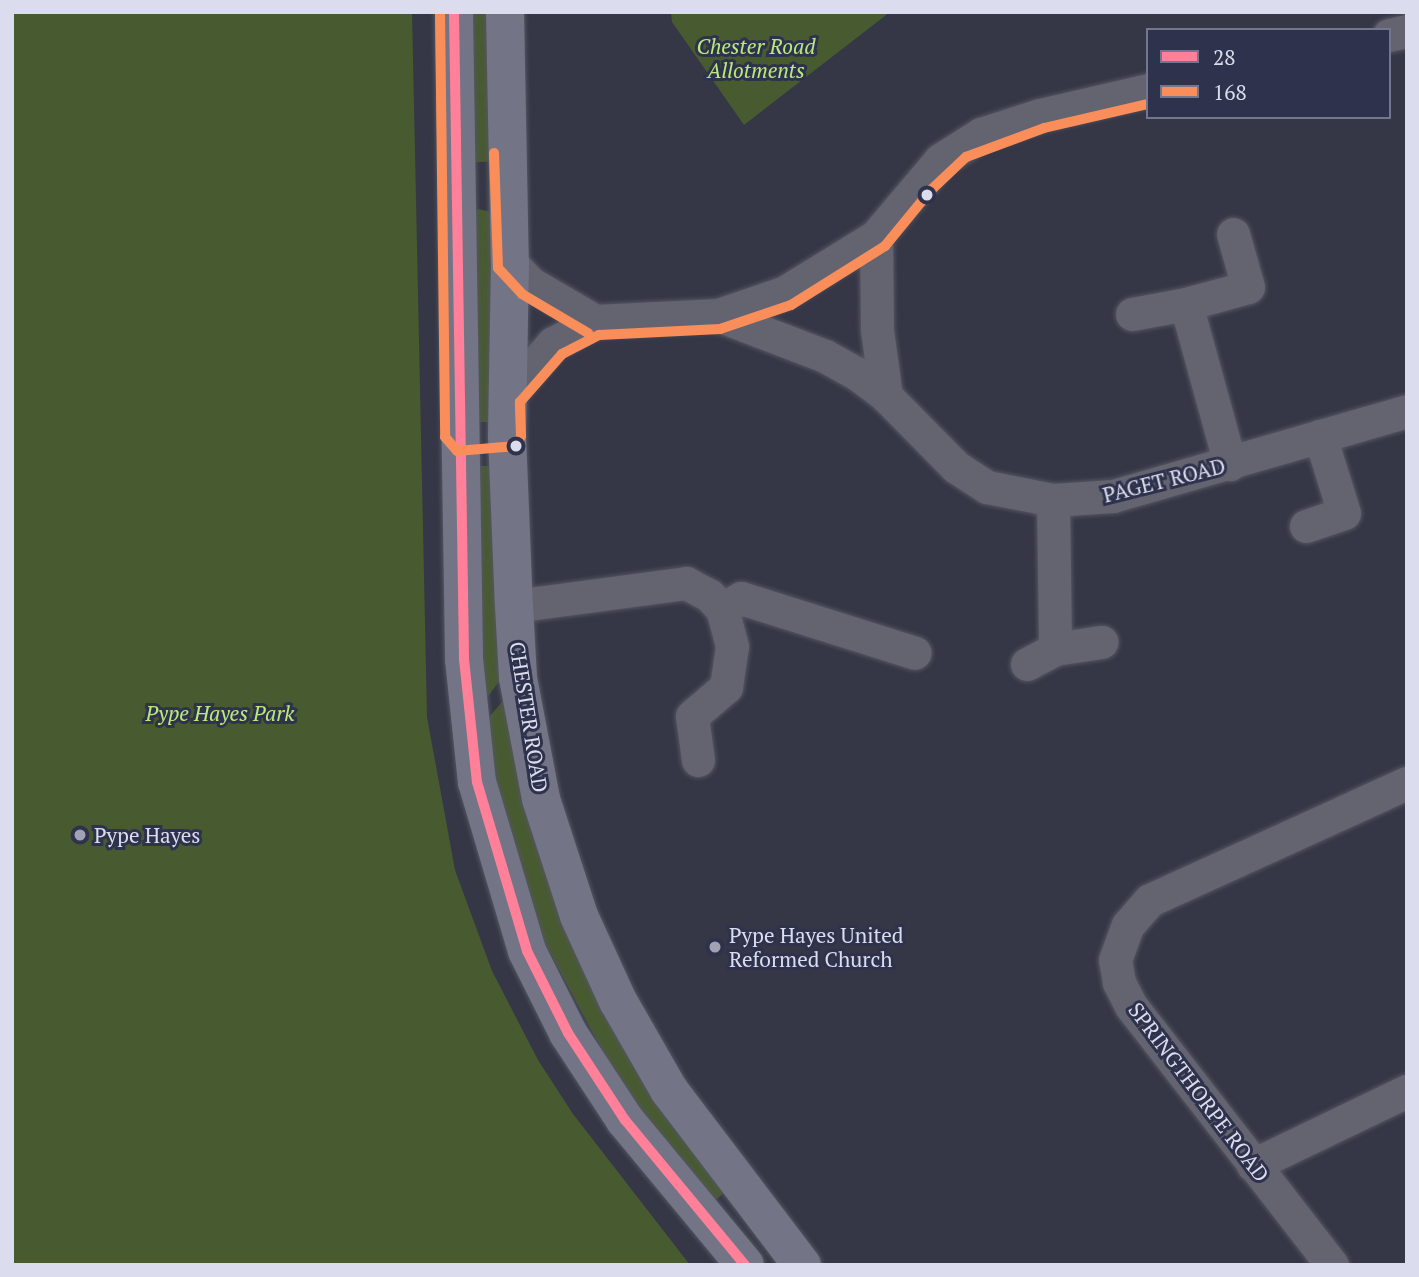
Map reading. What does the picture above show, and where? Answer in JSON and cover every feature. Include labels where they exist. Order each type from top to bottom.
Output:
[{"type":"highway","points":[[454,12],[459,437],[467,711],[477,782],[527,951],[568,1033],[625,1120],[745,1265]]},
{"type":"highway","name":"CHESTER ROAD","points":[[505,12],[510,262],[506,397],[514,606],[519,678],[541,799],[579,916],[618,1001],[669,1090],[802,1265]]},
{"type":"highway","points":[[457,186],[509,184]]},
{"type":"highway","points":[[459,437],[507,435]]},
{"type":"highway","points":[[708,1220],[747,1190]]},
{"type":"street","points":[[506,397],[553,343],[595,321],[718,315],[785,292],[876,236],[920,181],[959,145],[1040,115],[1146,90]]},
{"type":"street","points":[[1132,314],[1186,304],[1248,286],[1233,234]]},
{"type":"street","points":[[876,236],[877,330],[886,396]]},
{"type":"street","points":[[510,262],[530,283],[595,321]]},
{"type":"street","points":[[1186,304],[1230,464]]},
{"type":"street","name":"PAGET ROAD","points":[[718,315],[825,356],[886,396],[947,459],[977,480],[1053,500],[1113,496],[1407,411]]},
{"type":"street","points":[[1306,526],[1344,513],[1320,436]]},
{"type":"street","points":[[1053,500],[1041,657],[1101,642]]},
{"type":"street","points":[[514,606],[686,583],[709,595],[722,609],[732,646],[726,687],[692,716],[698,760]]},
{"type":"street","points":[[722,609],[741,598],[915,653]]},
{"type":"street","name":"SPRINGTHORPE ROAD","points":[[1332,1265],[1131,1006],[1119,982],[1118,943],[1150,900],[1407,783]]},
{"type":"street","points":[[1254,1165],[1407,1091]]},
{"type":"green space","name":"Pype Hayes Park","points":[[12,12],[412,12],[427,717],[455,870],[492,971],[538,1060],[573,1114],[690,1265],[12,1265]]},
{"type":"green space","points":[[466,12],[491,12],[494,161],[468,163]]},
{"type":"green space","name":"Chester Road Allotments","points":[[671,12],[890,12],[744,125],[672,22]]},
{"type":"green space","points":[[478,209],[492,212],[496,422],[473,422],[469,215]]},
{"type":"green space","points":[[476,466],[493,466],[505,673],[487,698],[479,697]]},
{"type":"green space","points":[[506,697],[535,838],[727,1190],[711,1204],[631,1104],[541,936],[486,748],[486,721]]},
{"type":"transit line","name":"168","points":[[440,12],[445,437],[457,451],[516,446],[521,436],[520,402],[562,354],[599,335],[720,329],[791,305],[885,246],[930,191],[966,157],[1044,128],[1146,104]]},
{"type":"transit line","name":"28","points":[[454,12],[464,659],[477,782],[527,951],[568,1033],[625,1120],[745,1265]]},
{"type":"transit line","name":"168","points":[[494,153],[498,268],[522,294],[588,333]]},
{"type":"place","name":"Pype Hayes","points":[[80,835]]},
{"type":"place","name":"Pype Hayes United Reformed Church","points":[[715,947]]}]
